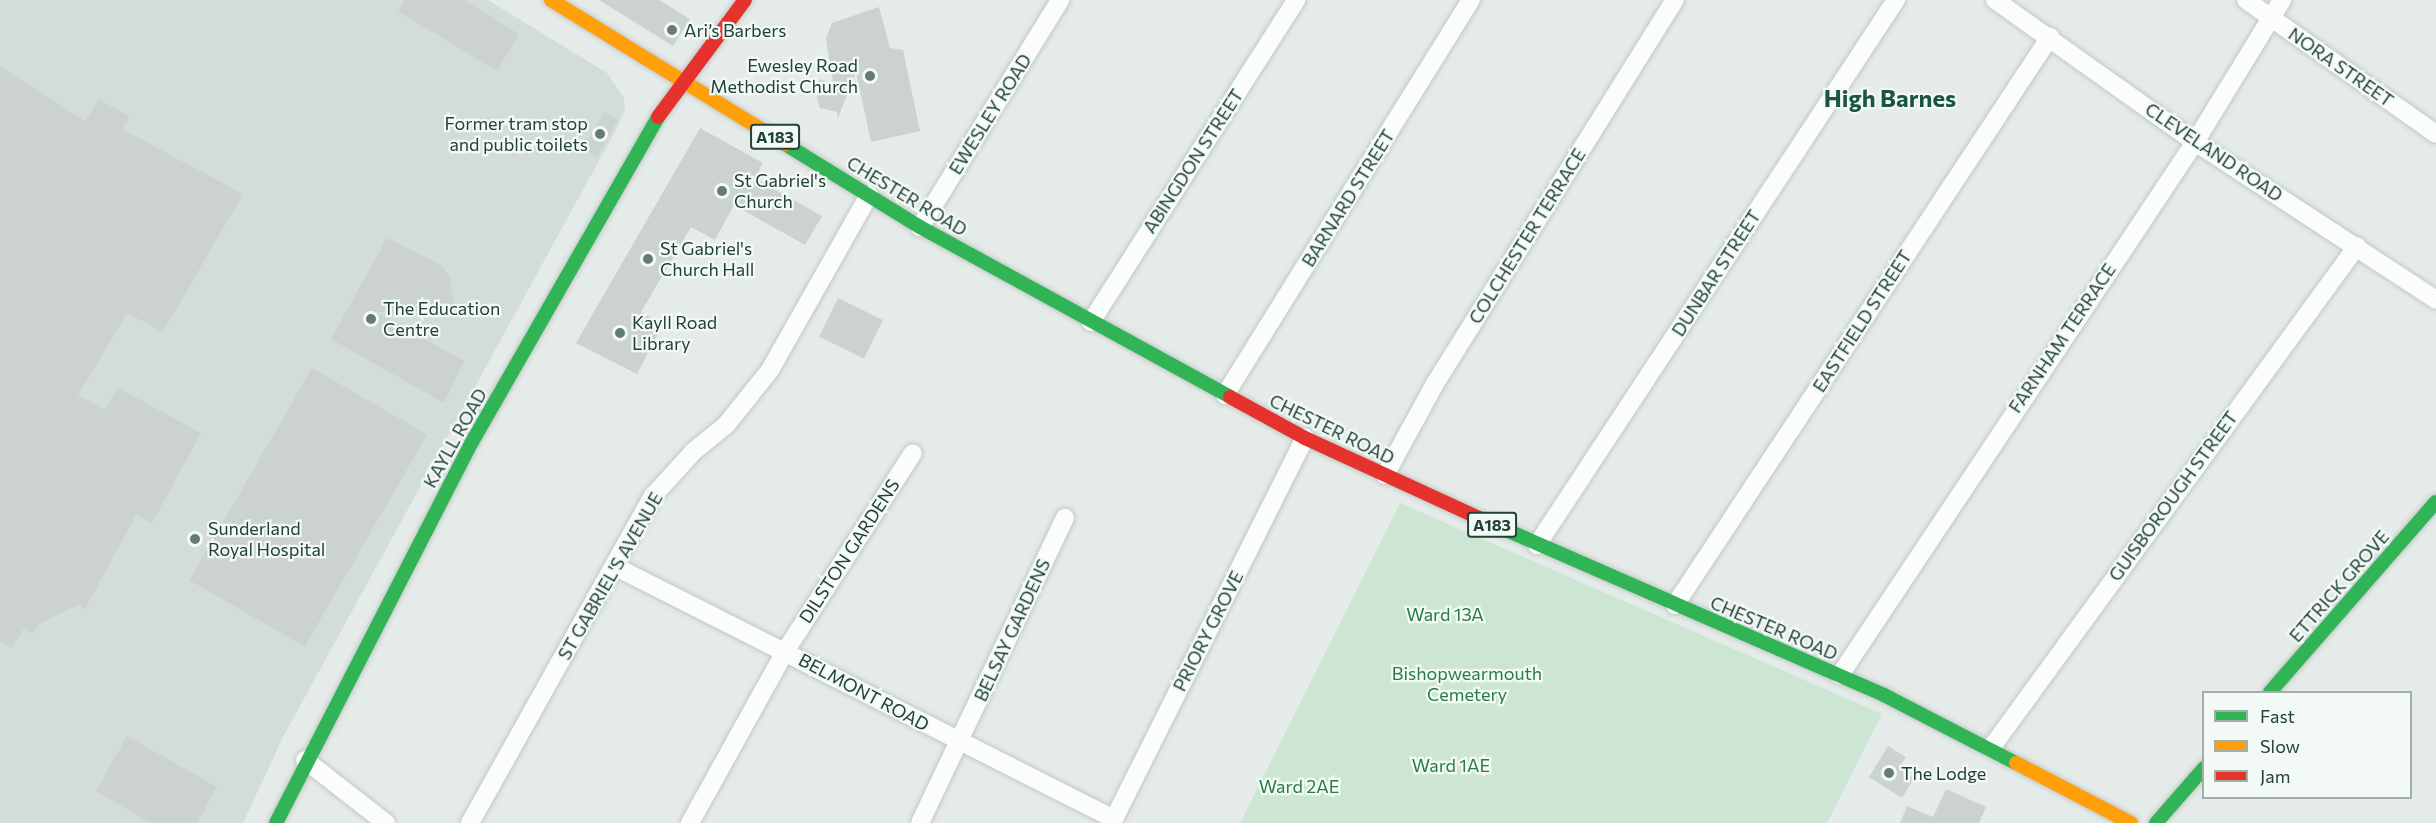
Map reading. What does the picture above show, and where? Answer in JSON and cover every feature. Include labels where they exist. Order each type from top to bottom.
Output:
[{"type":"main road","name":"KAYLL ROAD","points":[[276,823],[305,760],[472,442],[681,78],[745,0]]},
{"type":"main road","name":"CHESTER ROAD","points":[[559,2],[920,227],[1305,438],[1537,545],[1840,675],[1991,748],[2131,823]]},
{"type":"main road","name":"ETTRICK GROVE","points":[[2272,691],[2436,502]]},
{"type":"main road","points":[[2156,823],[2202,770]]},
{"type":"street","name":"EWESLEY ROAD","points":[[920,227],[1060,0]]},
{"type":"street","name":"ABINGDON STREET","points":[[1091,322],[1296,0]]},
{"type":"street","name":"BARNARD STREET","points":[[1225,395],[1471,0]]},
{"type":"street","name":"COLCHESTER TERRACE","points":[[1385,475],[1436,382],[1675,0]]},
{"type":"street","name":"DUNBAR STREET","points":[[1537,545],[1896,0]]},
{"type":"street","name":"CLEVELAND ROAD","points":[[1995,0],[2196,142],[2436,300]]},
{"type":"street","name":"NORA STREET","points":[[2246,0],[2436,134]]},
{"type":"street","name":"FARNHAM TERRACE","points":[[1840,675],[2196,142],[2282,0]]},
{"type":"street","name":"EASTFIELD STREET","points":[[1675,605],[2050,37]]},
{"type":"street","name":"ST GABRIEL'S AVENUE","points":[[470,823],[653,496],[694,451],[726,425],[770,370],[869,195]]},
{"type":"street","name":"GUISBOROUGH STREET","points":[[1991,748],[2357,246]]},
{"type":"street","name":"PRIORY GROVE","points":[[1113,821],[1305,438]]},
{"type":"street","name":"DILSTON GARDENS","points":[[690,823],[786,650],[913,453]]},
{"type":"street","name":"BELSAY GARDENS","points":[[920,823],[1065,518]]},
{"type":"street","name":"BELMONT ROAD","points":[[614,566],[786,650],[1113,821]]},
{"type":"street","points":[[305,760],[386,823]]},
{"type":"shaded area","name":"Sunderland Royal Hospital","points":[[0,0],[488,0],[607,73],[624,98],[625,110],[618,126],[283,737],[243,823],[0,823]]},
{"type":"green space","name":"Bishopwearmouth Cemetery","points":[[1400,503],[1882,714],[1827,823],[1240,823]]},
{"type":"building","points":[[405,0],[464,0],[519,34],[497,71],[398,11]]},
{"type":"building","points":[[599,0],[659,0],[690,19],[673,46]]},
{"type":"building","name":"Ewesley Road Methodist Church","points":[[879,7],[890,48],[903,50],[920,131],[871,142],[856,72],[838,118],[837,112],[820,108],[815,90],[820,79],[833,84],[826,38],[832,23]]},
{"type":"building","points":[[0,66],[85,121],[99,99],[130,117],[122,129],[243,194],[163,332],[127,313],[78,395],[105,410],[118,388],[201,433],[152,523],[136,515],[85,609],[78,605],[39,624],[33,634],[24,628],[12,648],[0,642]]},
{"type":"building","name":"Former tram stop and public toilets","points":[[604,112],[618,120],[597,156],[583,148]]},
{"type":"building","points":[[700,128],[763,163],[755,178],[822,216],[805,245],[734,205],[715,240],[691,227],[641,312],[663,324],[637,374],[576,343]]},
{"type":"building","name":"The Education Centre","points":[[387,238],[441,265],[450,278],[454,303],[447,314],[376,312],[464,361],[444,403],[331,339]]},
{"type":"building","points":[[838,298],[883,320],[864,359],[819,337]]},
{"type":"building","points":[[312,368],[427,434],[305,647],[190,580]]},
{"type":"building","points":[[127,736],[217,787],[197,823],[151,823],[96,791]]},
{"type":"building","name":"The Lodge","points":[[1888,746],[1906,757],[1899,768],[1914,778],[1902,798],[1869,777]]},
{"type":"building","points":[[1946,789],[1986,807],[1979,823],[1900,823],[1907,806],[1933,817]]},
{"type":"traffic: fast","points":[[276,823],[472,442],[658,117]]},
{"type":"traffic: fast","points":[[785,144],[920,227],[1230,397]]},
{"type":"traffic: fast","points":[[2271,691],[2436,502]]},
{"type":"traffic: fast","points":[[1488,522],[1884,695],[2016,763]]},
{"type":"traffic: fast","points":[[2156,823],[2202,770]]},
{"type":"traffic: slow","points":[[551,0],[785,144]]},
{"type":"traffic: slow","points":[[2016,763],[2131,823]]},
{"type":"traffic: jam","points":[[658,117],[745,0]]},
{"type":"traffic: jam","points":[[1230,397],[1305,438],[1488,522]]},
{"type":"place","name":"Ari’s Barbers","points":[[672,30]]},
{"type":"place","name":"Ewesley Road Methodist Church","points":[[870,76]]},
{"type":"place","name":"Former tram stop and public toilets","points":[[600,134]]},
{"type":"place","name":"St Gabriel's Church","points":[[722,191]]},
{"type":"place","name":"St Gabriel's Church Hall","points":[[648,259]]},
{"type":"place","name":"The Education Centre","points":[[371,319]]},
{"type":"place","name":"Kayll Road Library","points":[[620,333]]},
{"type":"place","name":"Sunderland Royal Hospital","points":[[195,539]]},
{"type":"place","name":"The Lodge","points":[[1889,773]]},
{"type":"district","name":"High Barnes","points":[[1890,98]]},
{"type":"park label","name":"Ward 13A","points":[[1445,614]]},
{"type":"park label","name":"Ward 1AE","points":[[1451,765]]},
{"type":"park label","name":"Ward 2AE","points":[[1299,786]]}]
